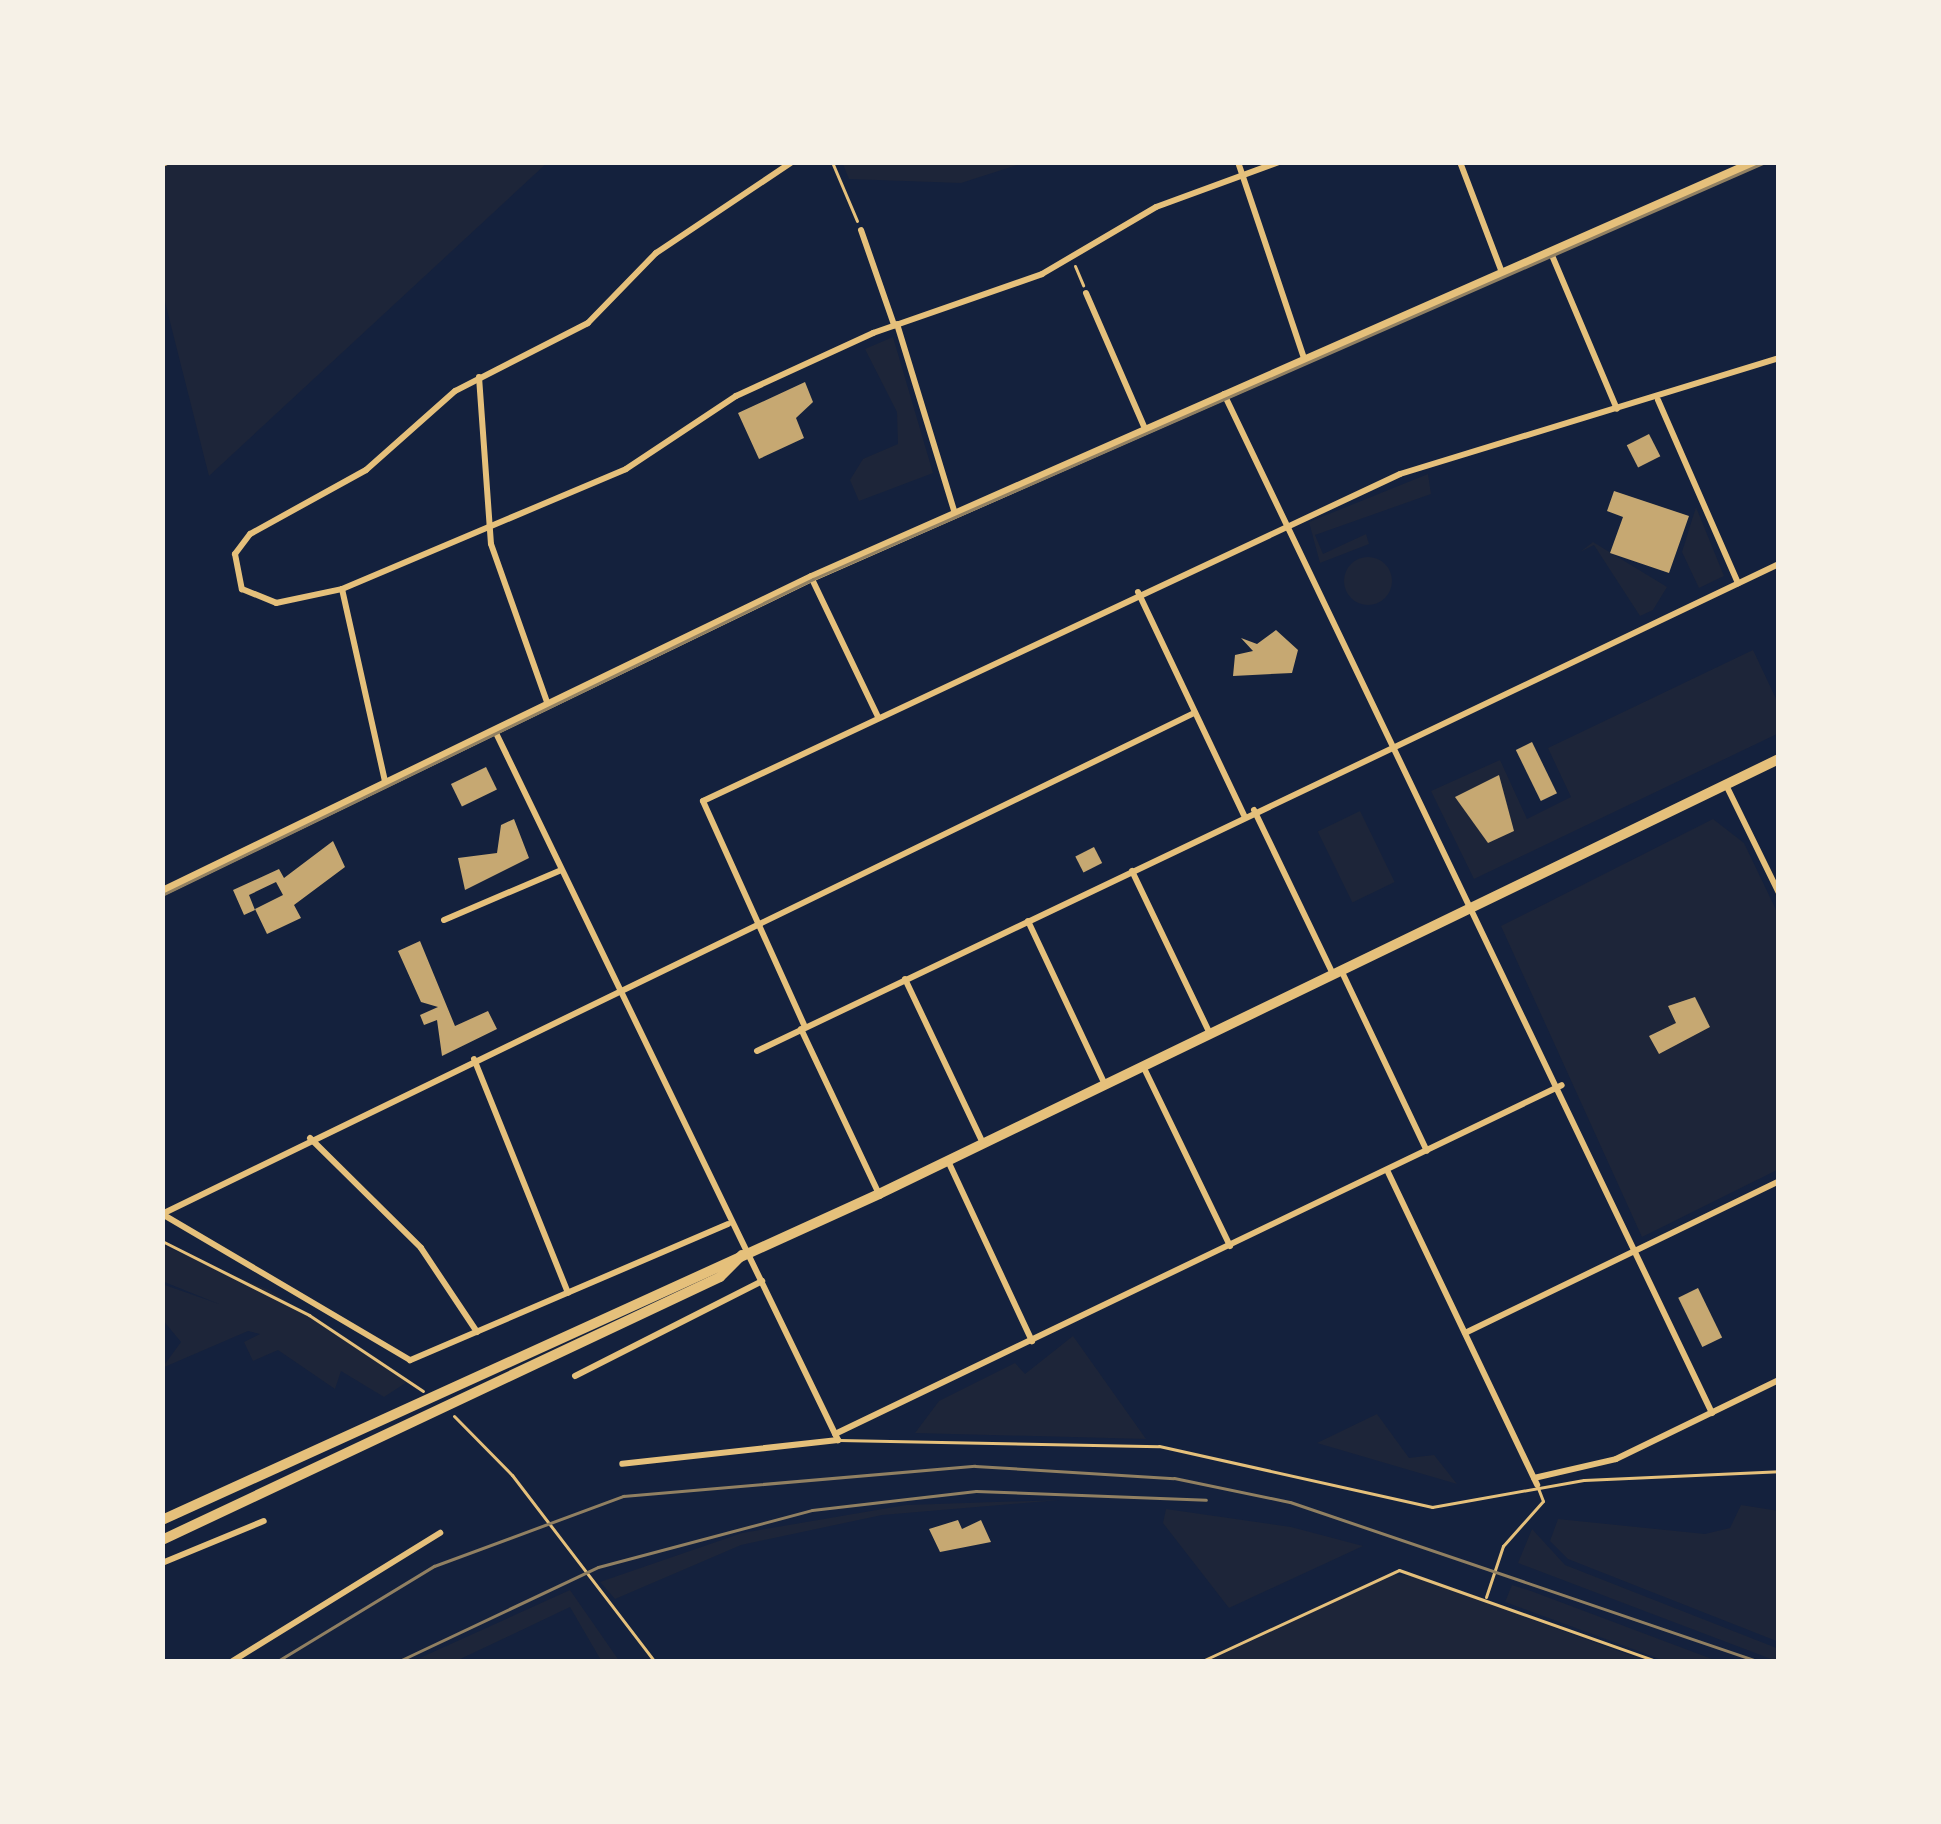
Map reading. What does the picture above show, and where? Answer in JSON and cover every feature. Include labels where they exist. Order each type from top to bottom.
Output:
[{"type":"main road","points":[[162,891],[811,577],[1753,162]]},
{"type":"main road","points":[[162,1520],[879,1194],[1779,759]]},
{"type":"main road","points":[[162,1540],[719,1276],[742,1255]]},
{"type":"street","points":[[792,162],[656,253],[588,323],[479,377],[366,470],[250,534],[235,554],[242,589],[263,603],[342,589],[626,469],[736,396],[896,325],[1042,274],[1156,207],[1279,162]]},
{"type":"street","points":[[1238,162],[1304,358]]},
{"type":"street","points":[[1460,162],[1501,270]]},
{"type":"street","points":[[861,230],[955,514]]},
{"type":"street","points":[[1549,250],[1617,409]]},
{"type":"street","points":[[1086,293],[1145,428]]},
{"type":"street","points":[[879,1194],[700,805],[1138,592],[1400,474],[1779,358]]},
{"type":"street","points":[[479,377],[489,528],[547,702]]},
{"type":"street","points":[[1224,394],[1562,1085],[1712,1413]]},
{"type":"street","points":[[1657,398],[1738,583]]},
{"type":"street","points":[[757,1051],[1254,810],[1779,564]]},
{"type":"street","points":[[811,577],[878,717]]},
{"type":"street","points":[[342,589],[385,781]]},
{"type":"street","points":[[1138,592],[1244,815]]},
{"type":"street","points":[[728,1224],[410,1360],[298,1285],[171,1225],[163,1210],[1195,713]]},
{"type":"street","points":[[494,728],[742,1255],[762,1281],[836,1437]]},
{"type":"street","points":[[1726,785],[1779,892]]},
{"type":"street","points":[[1254,810],[1426,1151]]},
{"type":"street","points":[[444,920],[561,870]]},
{"type":"street","points":[[1132,872],[1210,1034]]},
{"type":"street","points":[[1028,921],[1105,1085]]},
{"type":"street","points":[[905,979],[983,1143]]},
{"type":"street","points":[[474,1059],[568,1293]]},
{"type":"street","points":[[1143,1066],[1230,1246]]},
{"type":"street","points":[[622,1464],[836,1437],[1562,1085]]},
{"type":"street","points":[[310,1138],[421,1248],[477,1332]]},
{"type":"street","points":[[948,1161],[1032,1340]]},
{"type":"street","points":[[1388,1170],[1537,1484],[1616,1459],[1779,1380]]},
{"type":"street","points":[[1465,1333],[1779,1181]]},
{"type":"street","points":[[575,1376],[762,1281]]},
{"type":"street","points":[[162,1563],[264,1521]]},
{"type":"street","points":[[231,1662],[440,1533]]},
{"type":"lane","points":[[836,1437],[1159,1446],[1409,1506],[1537,1484],[1779,1471]]},
{"type":"lane","points":[[1486,1598],[1498,1556],[1543,1501],[1537,1484]]},
{"type":"lane","points":[[1200,1662],[1384,1572],[1486,1598],[1659,1662]]},
{"type":"path","points":[[832,162],[861,230]]},
{"type":"path","points":[[1076,269],[1086,293]]},
{"type":"path","points":[[162,1241],[257,1286],[417,1386]]},
{"type":"path","points":[[454,1417],[655,1662]]},
{"type":"shaded area","points":[[162,162],[548,162],[209,476],[162,290]]},
{"type":"shaded area","points":[[842,162],[1027,162],[961,183],[849,179]]},
{"type":"shaded area","points":[[893,337],[933,473],[859,501],[850,480],[863,459],[898,444],[897,412],[865,349]]},
{"type":"shaded area","points":[[1428,474],[1431,494],[1315,535],[1323,554],[1366,534],[1369,544],[1320,563],[1309,522]]},
{"type":"shaded area","points":[[1696,507],[1724,576],[1699,588],[1682,552]]},
{"type":"shaded area","points":[[1593,542],[1667,587],[1653,610],[1640,616],[1594,545],[1580,552]]},
{"type":"shaded area","points":[[1368,557],[1385,564],[1392,581],[1385,598],[1368,605],[1351,598],[1344,581],[1351,564]]},
{"type":"shaded area","points":[[1753,650],[1779,705],[1779,733],[1474,879],[1431,791],[1500,760],[1527,819],[1571,797],[1548,748]]},
{"type":"shaded area","points":[[1360,811],[1395,882],[1352,903],[1318,832]]},
{"type":"shaded area","points":[[1713,819],[1744,843],[1779,916],[1779,1169],[1642,1237],[1501,926]]},
{"type":"shaded area","points":[[162,1245],[271,1291],[407,1382],[384,1397],[341,1371],[335,1389],[278,1350],[253,1361],[244,1342],[260,1334],[248,1331],[162,1368],[181,1342],[162,1319],[162,1284],[219,1304],[162,1281]]},
{"type":"shaded area","points":[[1073,1336],[1146,1439],[915,1433],[939,1401],[1015,1363],[1025,1374]]},
{"type":"shaded area","points":[[1377,1414],[1409,1458],[1434,1455],[1457,1484],[1317,1443]]},
{"type":"shaded area","points":[[1060,1500],[882,1515],[741,1545],[615,1599],[600,1582],[742,1533],[906,1505]]},
{"type":"shaded area","points":[[1741,1505],[1779,1511],[1779,1642],[1568,1559],[1550,1541],[1558,1519],[1705,1534],[1730,1528]]},
{"type":"shaded area","points":[[1166,1509],[1291,1527],[1363,1546],[1229,1608],[1163,1523]]},
{"type":"shaded area","points":[[1532,1529],[1565,1565],[1779,1649],[1779,1662],[1518,1563]]},
{"type":"shaded area","points":[[1392,1575],[1412,1576],[1649,1662],[1206,1662]]},
{"type":"shaded area","points":[[1512,1585],[1720,1662],[1668,1662],[1505,1602]]},
{"type":"shaded area","points":[[570,1590],[620,1662],[602,1662],[570,1607],[454,1662],[411,1662]]},
{"type":"building","points":[[805,382],[813,402],[796,418],[804,438],[759,459],[738,413]]},
{"type":"building","points":[[1649,434],[1660,456],[1638,468],[1627,445]]},
{"type":"building","points":[[1614,491],[1689,516],[1669,573],[1610,553],[1623,517],[1607,511]]},
{"type":"building","points":[[1276,630],[1298,650],[1292,673],[1233,676],[1235,655],[1253,651],[1241,638],[1257,644]]},
{"type":"building","points":[[1532,742],[1557,793],[1541,801],[1516,750]]},
{"type":"building","points":[[486,767],[497,789],[462,807],[451,784]]},
{"type":"building","points":[[1499,775],[1514,831],[1488,843],[1455,797]]},
{"type":"building","points":[[514,819],[529,858],[465,890],[458,858],[497,853],[501,825]]},
{"type":"building","points":[[333,841],[345,867],[294,905],[301,918],[267,934],[255,909],[283,895],[276,882],[249,895],[255,910],[244,915],[233,890],[279,869],[284,878]]},
{"type":"building","points":[[1094,847],[1102,863],[1083,873],[1075,857]]},
{"type":"building","points":[[420,941],[455,1026],[488,1011],[497,1029],[442,1056],[437,1020],[424,1025],[420,1015],[438,1007],[421,1002],[398,951]]},
{"type":"building","points":[[1695,997],[1710,1027],[1659,1054],[1649,1036],[1676,1023],[1668,1006]]},
{"type":"building","points":[[1698,1288],[1722,1337],[1702,1347],[1678,1298]]},
{"type":"building","points":[[958,1520],[962,1529],[981,1520],[991,1542],[940,1552],[929,1529]]},
{"type":"tram line","points":[[162,895],[813,579],[1765,162]]},
{"type":"railway","points":[[276,1662],[434,1566],[623,1496],[975,1466],[1174,1478],[1290,1502],[1760,1662]]},
{"type":"railway","points":[[397,1662],[598,1567],[812,1510],[976,1491],[1206,1500]]}]
